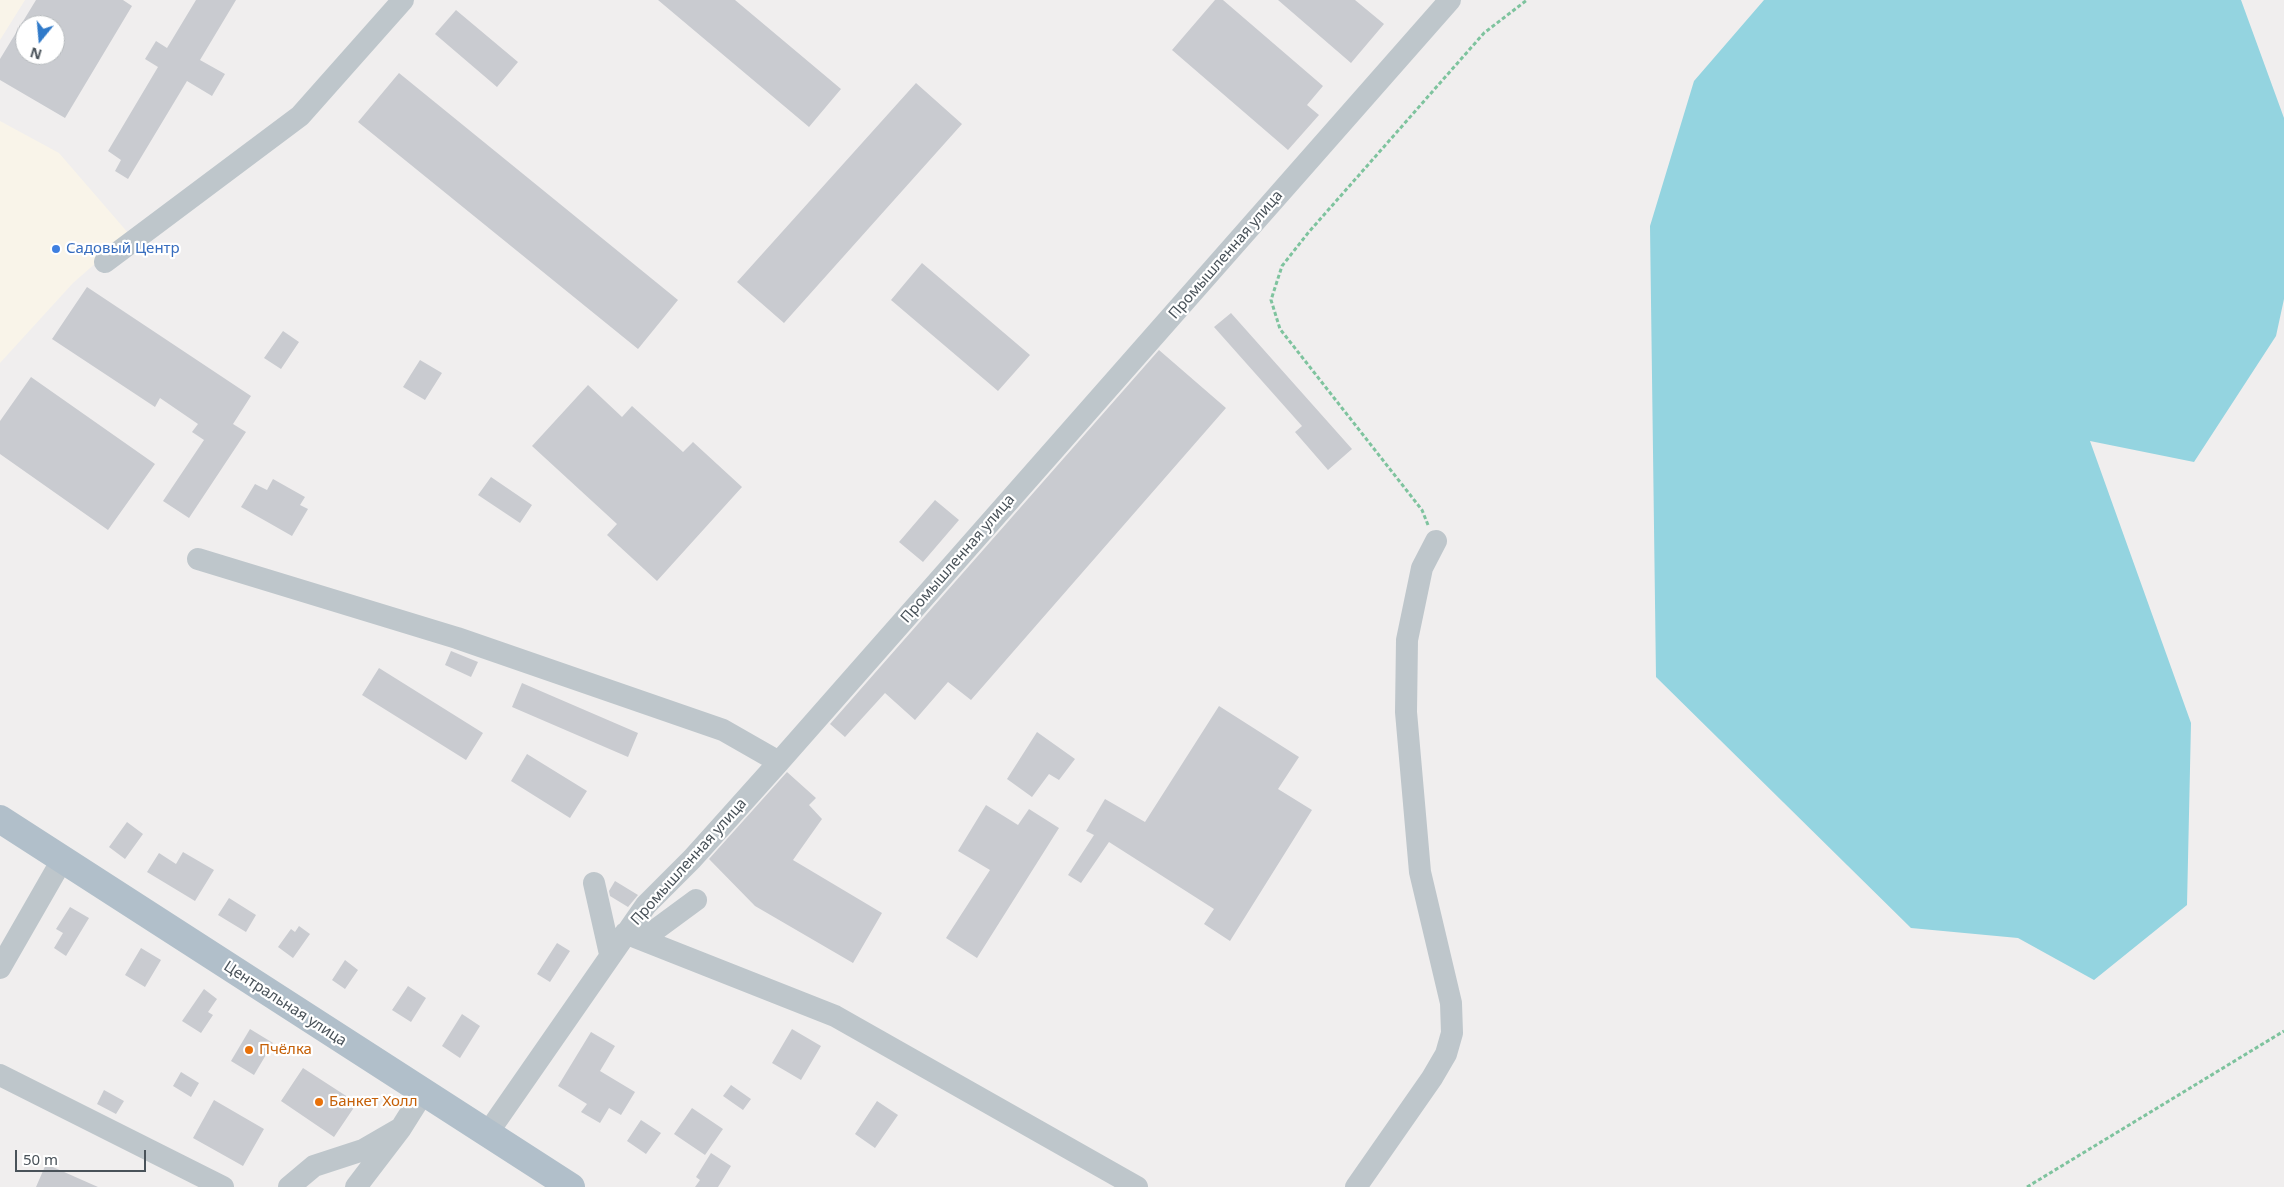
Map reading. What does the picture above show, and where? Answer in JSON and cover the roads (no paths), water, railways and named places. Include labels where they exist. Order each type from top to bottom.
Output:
[{"type":"main road","name":"Центральная улица","points":[[0,819],[571,1187]]},
{"type":"street","points":[[106,262],[142,228],[297,110],[403,0]]},
{"type":"street","name":"Промышленная улица","points":[[487,1134],[610,954],[634,936],[646,905],[692,859],[779,762],[1450,0]]},
{"type":"street","points":[[1356,1187],[1432,1078],[1446,1054],[1452,1033],[1451,1003],[1420,872],[1406,712],[1407,640],[1422,568],[1436,542]]},
{"type":"street","points":[[198,559],[457,638],[723,730],[779,762]]},
{"type":"street","points":[[0,968],[62,860]]},
{"type":"street","points":[[594,883],[610,954]]},
{"type":"street","points":[[634,936],[696,900]]},
{"type":"street","points":[[634,936],[835,1016],[905,1048],[1137,1187]]},
{"type":"street","points":[[0,1075],[223,1187]]},
{"type":"street","points":[[356,1187],[400,1128],[423,1093]]},
{"type":"street","points":[[289,1187],[314,1166],[363,1150],[400,1128]]},
{"type":"water","points":[[1764,0],[2241,0],[2284,118],[2284,299],[2276,336],[2194,462],[2090,441],[2191,723],[2187,905],[2094,980],[2018,938],[1911,928],[1656,677],[1650,226],[1694,81]]},
{"type":"place","name":"Садовый Центр","points":[[56,249]]},
{"type":"place","name":"Пчёлка","points":[[249,1050]]},
{"type":"place","name":"Банкет Холл","points":[[319,1102]]}]
